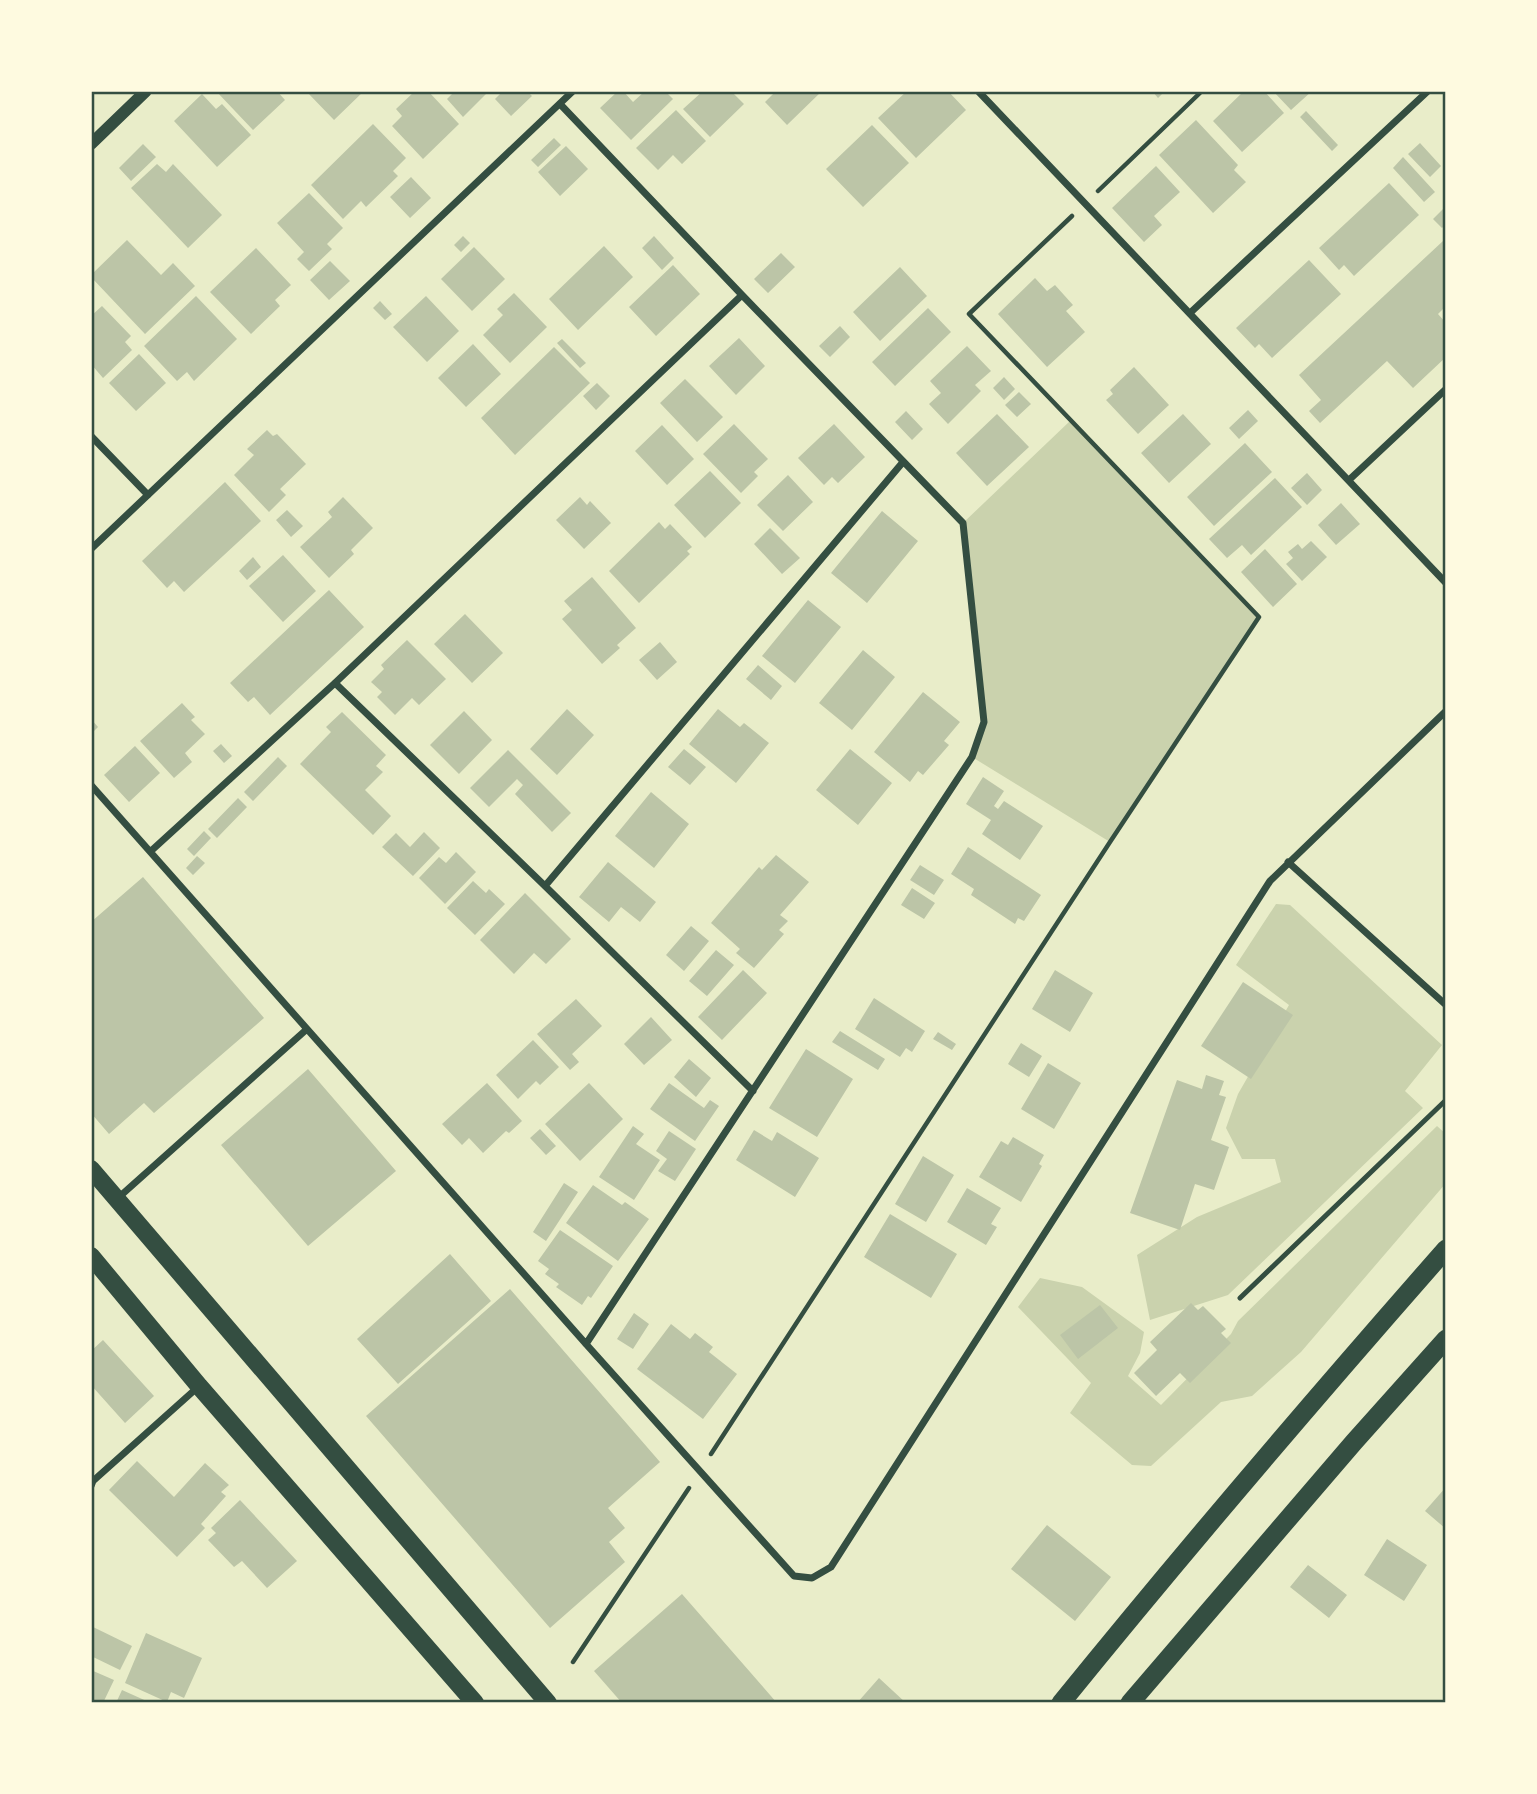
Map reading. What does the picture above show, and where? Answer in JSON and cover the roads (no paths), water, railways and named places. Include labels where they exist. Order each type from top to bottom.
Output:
[{"type":"highway","points":[[1061,1703],[1160,1581],[1446,1250]]},
{"type":"highway","points":[[1130,1703],[1446,1339]]},
{"type":"main road","points":[[91,1169],[548,1703]]},
{"type":"main road","points":[[91,1256],[199,1386],[475,1703]]},
{"type":"street","points":[[91,144],[146,91]]},
{"type":"street","points":[[91,549],[573,91]]},
{"type":"street","points":[[978,91],[1446,583]]},
{"type":"street","points":[[1190,313],[1427,91]]},
{"type":"street","points":[[560,104],[963,523],[984,722],[972,757],[586,1343]]},
{"type":"street","points":[[151,851],[335,683],[742,295]]},
{"type":"street","points":[[1349,480],[1446,389]]},
{"type":"street","points":[[91,436],[148,495]]},
{"type":"street","points":[[545,886],[903,462]]},
{"type":"street","points":[[335,683],[753,1091]]},
{"type":"street","points":[[91,785],[794,1576],[812,1578],[831,1567],[1270,881],[1446,711]]},
{"type":"street","points":[[1288,862],[1446,1005]]},
{"type":"street","points":[[117,1199],[307,1029]]},
{"type":"street","points":[[91,1486],[199,1386]]},
{"type":"lane","points":[[1240,1298],[1446,1100]]}]
